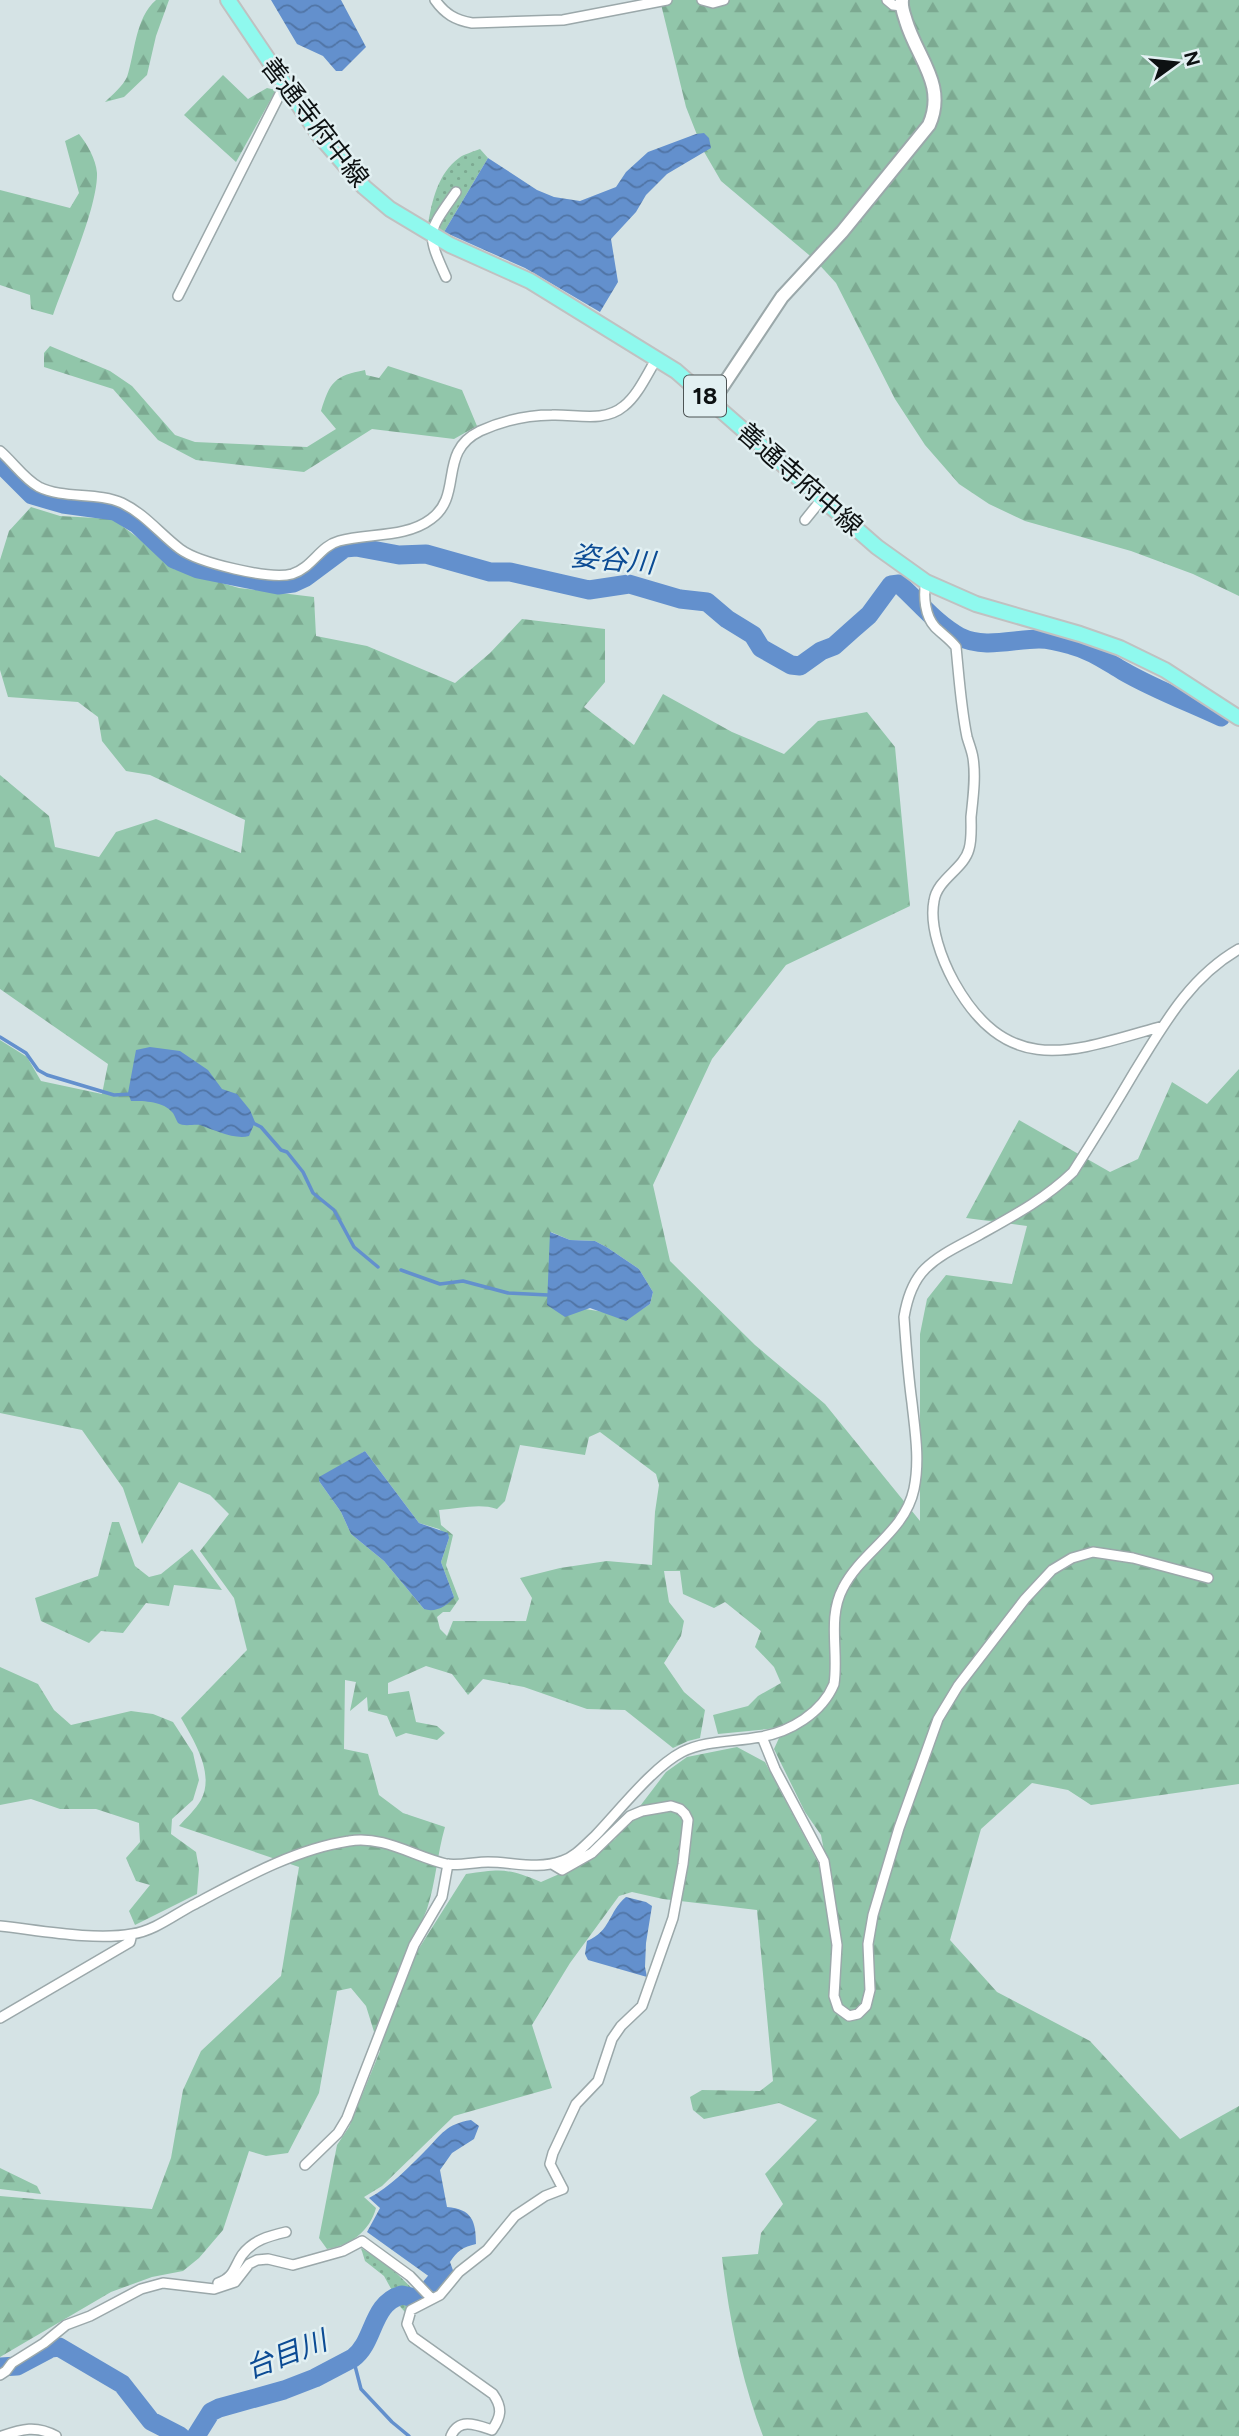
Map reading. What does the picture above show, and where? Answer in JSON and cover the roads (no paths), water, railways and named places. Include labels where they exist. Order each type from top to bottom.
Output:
[{"type":"main road","name":"善通寺府中線","points":[[228,0],[284,86],[334,154],[364,187],[390,209],[431,234],[530,282],[657,358],[683,377],[895,562],[926,582],[976,604],[1080,634],[1120,649],[1165,670],[1239,718]]},
{"type":"street","points":[[435,0],[444,12],[461,22],[472,23],[564,20],[667,0]]},
{"type":"street","points":[[702,0],[713,3],[724,0]]},
{"type":"street","points":[[712,402],[782,297],[826,251],[929,125],[936,108],[935,91],[910,36],[902,3],[894,5],[887,0]]},
{"type":"street","points":[[178,296],[284,86]]},
{"type":"street","points":[[446,277],[431,234],[438,218],[456,192]]},
{"type":"street","points":[[0,451],[39,487],[120,502],[142,516],[181,550],[200,559],[285,575],[306,567],[335,541],[396,533],[430,520],[443,509],[457,450],[467,438],[520,418],[550,414],[604,416],[615,412],[629,401],[657,358]]},
{"type":"street","points":[[804,520],[822,499]]},
{"type":"street","points":[[926,582],[923,598],[932,624],[956,647],[967,737],[973,757],[969,850],[937,891],[933,909],[935,928],[946,968],[963,998],[984,1024],[1001,1038],[1043,1051],[1085,1048],[1163,1026]]},
{"type":"street","points":[[0,1926],[102,1936],[132,1934],[150,1928],[285,1860],[349,1841],[365,1840],[388,1845],[448,1864],[498,1862],[532,1867],[552,1864],[571,1857],[584,1846],[659,1768],[678,1754],[708,1743],[762,1737],[816,1710],[829,1695],[836,1671],[836,1605],[842,1590],[850,1576],[892,1532],[907,1508],[914,1490],[916,1432],[904,1317],[907,1298],[915,1282],[925,1269],[947,1252],[1026,1210],[1054,1191],[1073,1172],[1187,991],[1216,964],[1239,949]]},
{"type":"street","points":[[762,1737],[775,1769],[824,1861],[837,1945],[834,1996],[841,2012],[849,2016],[858,2014],[866,2006],[870,1990],[868,1944],[873,1915],[925,1752],[938,1719],[958,1686],[1009,1618],[1052,1570],[1072,1558],[1093,1552],[1133,1558],[1208,1578]]},
{"type":"street","points":[[451,2436],[453,2431],[463,2424],[492,2430],[499,2419],[500,2410],[493,2394],[444,2360],[409,2331],[408,2317],[411,2310],[440,2295],[459,2272],[488,2250],[515,2216],[545,2196],[563,2189],[550,2164],[553,2153],[576,2104],[598,2081],[612,2039],[642,2006],[673,1918],[688,1820],[680,1809],[671,1806],[642,1811],[630,1816],[592,1853],[576,1864],[562,1870],[552,1864]]},
{"type":"street","points":[[305,2165],[338,2133],[347,2118],[414,1945],[442,1898],[448,1864]]},
{"type":"street","points":[[0,2018],[130,1942],[132,1934]]},
{"type":"street","points":[[200,2288],[226,2280],[233,2274],[243,2255],[260,2239],[286,2232]]},
{"type":"street","points":[[6,2370],[66,2325],[90,2316],[130,2293],[163,2283],[214,2289],[228,2286],[235,2282],[249,2264],[257,2260],[268,2259],[293,2264],[343,2250],[362,2241],[410,2276],[431,2298]]},
{"type":"street","points":[[2,2436],[31,2428],[56,2436]]},
{"type":"water","points":[[271,0],[341,0],[366,47],[342,71],[336,71],[323,56],[297,44]]},
{"type":"water","points":[[704,133],[709,138],[711,148],[667,174],[646,195],[636,212],[611,239],[618,282],[600,312],[525,268],[444,232],[488,158],[537,190],[554,197],[580,201],[616,187],[626,172],[648,152]]},
{"type":"water","points":[[150,1047],[180,1051],[208,1070],[222,1089],[237,1094],[250,1110],[255,1122],[249,1136],[231,1136],[200,1125],[180,1124],[164,1106],[154,1102],[131,1101],[128,1093],[136,1050]]},
{"type":"water","points":[[550,1232],[570,1240],[595,1241],[639,1269],[653,1292],[650,1304],[626,1321],[590,1308],[565,1317],[547,1305]]},
{"type":"water","points":[[365,1451],[419,1523],[448,1533],[449,1538],[441,1562],[454,1597],[441,1608],[424,1609],[384,1561],[351,1534],[341,1512],[319,1481],[319,1477]]},
{"type":"water","points":[[626,1897],[652,1906],[646,1943],[647,1977],[588,1960],[585,1954],[587,1941],[601,1932]]},
{"type":"water","points":[[471,2120],[479,2126],[474,2139],[452,2153],[440,2170],[447,2207],[462,2210],[471,2218],[476,2244],[455,2255],[450,2262],[454,2273],[441,2285],[367,2232],[380,2208],[369,2198],[399,2176],[445,2131],[456,2124]]},
{"type":"waterway","name":"姿谷川","points":[[0,463],[32,495],[63,504],[115,511],[137,524],[174,559],[198,569],[278,585],[293,583],[306,577],[345,548],[356,547],[399,555],[426,554],[490,572],[510,572],[589,590],[629,584],[680,599],[707,602],[727,619],[753,635],[761,648],[791,665],[800,666],[821,651],[834,646],[869,615],[891,585],[899,584],[935,619],[951,632],[969,641],[989,643],[1043,639],[1078,647],[1147,684],[1221,717]]},
{"type":"waterway","points":[[0,1037],[26,1053],[38,1070],[47,1075],[114,1095],[132,1094]]},
{"type":"waterway","points":[[251,1122],[261,1127],[281,1150],[287,1152],[303,1172],[313,1193],[334,1210],[354,1247],[378,1267]]},
{"type":"waterway","points":[[401,1270],[440,1284],[463,1281],[508,1293],[548,1295]]},
{"type":"waterway","points":[[431,2287],[437,2280]]},
{"type":"waterway","name":"台目川","points":[[196,2436],[211,2412],[219,2408],[284,2390],[315,2378],[353,2358],[366,2343],[384,2306],[402,2295],[421,2297]]},
{"type":"waterway","name":"台目川","points":[[0,2367],[17,2366],[51,2348],[59,2347],[122,2384],[151,2421],[180,2436]]},
{"type":"waterway","points":[[353,2358],[361,2389],[409,2436]]}]
